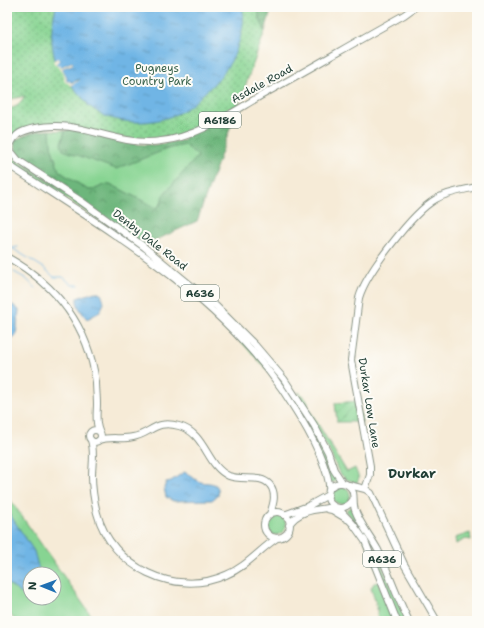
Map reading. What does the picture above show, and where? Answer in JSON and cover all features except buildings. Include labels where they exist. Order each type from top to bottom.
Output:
[{"type":"main road","name":"Asdale Road","points":[[7,134],[16,135],[36,128],[65,126],[135,141],[152,142],[178,138],[209,126],[404,15],[415,7]]},
{"type":"main road","points":[[9,150],[16,135]]},
{"type":"main road","points":[[7,137],[9,150]]},
{"type":"main road","name":"Denby Dale Road","points":[[9,150],[18,160],[81,201],[143,246],[216,306],[256,345],[284,379],[314,425],[328,452],[334,470],[342,482]]},
{"type":"main road","name":"Denby Dale Road","points":[[7,164],[140,252],[223,320],[242,340],[282,389],[310,436],[322,459],[328,476],[329,502],[353,524],[365,542],[397,621]]},
{"type":"main road","name":"Durkar Low Lane","points":[[363,488],[370,475],[370,466],[351,356],[361,290],[389,248],[426,206],[437,198],[477,187]]},
{"type":"main road","points":[[7,257],[23,266],[45,283],[63,303],[76,322],[86,342],[94,370],[97,402],[96,422],[90,436],[96,441]]},
{"type":"main road","points":[[96,422],[101,437],[96,441],[92,476],[98,515],[103,528],[116,548],[140,570],[157,578],[187,583],[205,582],[221,578],[236,571],[255,557],[264,547],[285,535],[294,518],[313,510],[347,507],[353,497],[363,488]]},
{"type":"main road","points":[[96,441],[111,437],[133,437],[160,425],[172,424],[185,428],[195,434],[215,464],[223,472],[235,478],[261,479],[268,483],[274,492],[270,514],[266,517],[264,523],[266,533],[264,547]]},
{"type":"main road","points":[[91,432],[96,430],[111,437]]},
{"type":"main road","points":[[270,514],[281,513],[308,506],[328,492],[334,484],[342,482],[363,488],[371,493],[404,564],[437,621]]},
{"type":"main road","points":[[349,485],[353,497]]},
{"type":"main road","name":"A636","points":[[353,497],[355,511],[378,551],[409,621]]},
{"type":"main road","points":[[273,503],[288,519],[290,525]]},
{"type":"main road","points":[[325,509],[332,510],[353,524]]},
{"type":"main road","points":[[266,533],[271,537],[278,538]]},
{"type":"green space","name":"Pugneys Country Park","points":[[7,7],[258,7],[259,18],[265,31],[237,109],[195,132],[152,142],[52,126],[15,135],[7,134],[7,110],[17,106],[25,96],[7,100]]},
{"type":"green space","points":[[258,7],[272,7],[265,31],[259,18]]},
{"type":"green space","points":[[237,109],[197,221],[143,246],[28,166],[15,150],[14,141],[27,134],[50,130],[51,146],[59,171],[88,190],[110,184],[157,208],[161,204],[163,195],[198,156],[185,145],[170,148],[116,169],[63,150],[61,144],[65,131],[70,129],[135,144],[153,145],[185,140],[185,136]]},
{"type":"green space","points":[[50,130],[65,131],[61,143],[170,148],[185,145],[199,156],[163,195],[161,204],[156,208],[110,184],[88,190],[59,171],[51,146]]},
{"type":"green space","points":[[9,155],[92,212],[196,291],[115,231],[7,159]]},
{"type":"green space","points":[[196,293],[224,316],[250,342],[294,399],[289,397],[282,386]]},
{"type":"green space","points":[[299,392],[309,403],[307,406],[347,472],[355,468],[359,478],[357,483],[346,479],[339,473],[329,450],[299,399],[301,398],[298,393]]},
{"type":"green space","points":[[291,401],[296,402],[319,439],[338,480],[331,483]]},
{"type":"green space","points":[[358,401],[362,422],[337,422],[335,403]]},
{"type":"green space","points":[[341,486],[347,489],[350,495],[347,501],[341,504],[335,501],[332,495],[335,489]]},
{"type":"green space","points":[[7,495],[57,566],[36,566],[7,511]]},
{"type":"green space","points":[[351,507],[376,552],[406,621],[399,621],[363,535],[346,510]]},
{"type":"green space","points":[[272,515],[280,515],[286,521],[286,529],[280,535],[272,535],[266,529],[266,521]]},
{"type":"green space","points":[[470,533],[471,540],[466,539],[456,544],[455,538]]},
{"type":"green space","points":[[62,574],[95,621],[16,621],[7,611],[7,582],[22,591],[22,606],[62,606]]},
{"type":"green space","points":[[378,582],[393,621],[378,621],[377,607],[371,588],[374,583]]},
{"type":"water","points":[[56,7],[242,7],[243,23],[234,55],[214,84],[187,108],[178,113],[158,120],[136,122],[115,119],[103,115],[87,105],[88,104],[71,85],[80,79],[71,83],[67,82],[67,78],[62,68],[73,64],[72,62],[61,67],[57,65],[56,62],[58,59],[55,60],[52,46],[52,27]]},
{"type":"water","points":[[95,292],[102,295],[104,303],[100,312],[87,319],[79,307],[77,298]]},
{"type":"water","points":[[7,305],[13,305],[19,310],[16,335],[12,339],[7,339]]},
{"type":"water","points":[[184,472],[198,481],[215,485],[218,490],[218,495],[212,500],[173,501],[166,497],[164,488],[166,482],[171,481]]},
{"type":"water","points":[[7,510],[34,551],[38,566],[22,566],[22,594],[7,583]]},
{"type":"pier","points":[[58,58],[59,61],[56,63],[57,65],[60,64],[61,67],[72,62],[73,64],[62,68],[67,78],[67,82],[69,81],[71,83],[81,80],[69,86],[69,83],[66,83],[64,80],[65,77],[59,67],[56,66],[53,61]]},
{"type":"waterway","points":[[7,245],[44,268],[54,277],[63,277],[72,285],[79,285]]},
{"type":"waterway","points":[[13,248],[18,247]]},
{"type":"waterway","points":[[14,272],[25,278],[36,288]]},
{"type":"district","name":"Durkar","points":[[412,473]]}]
